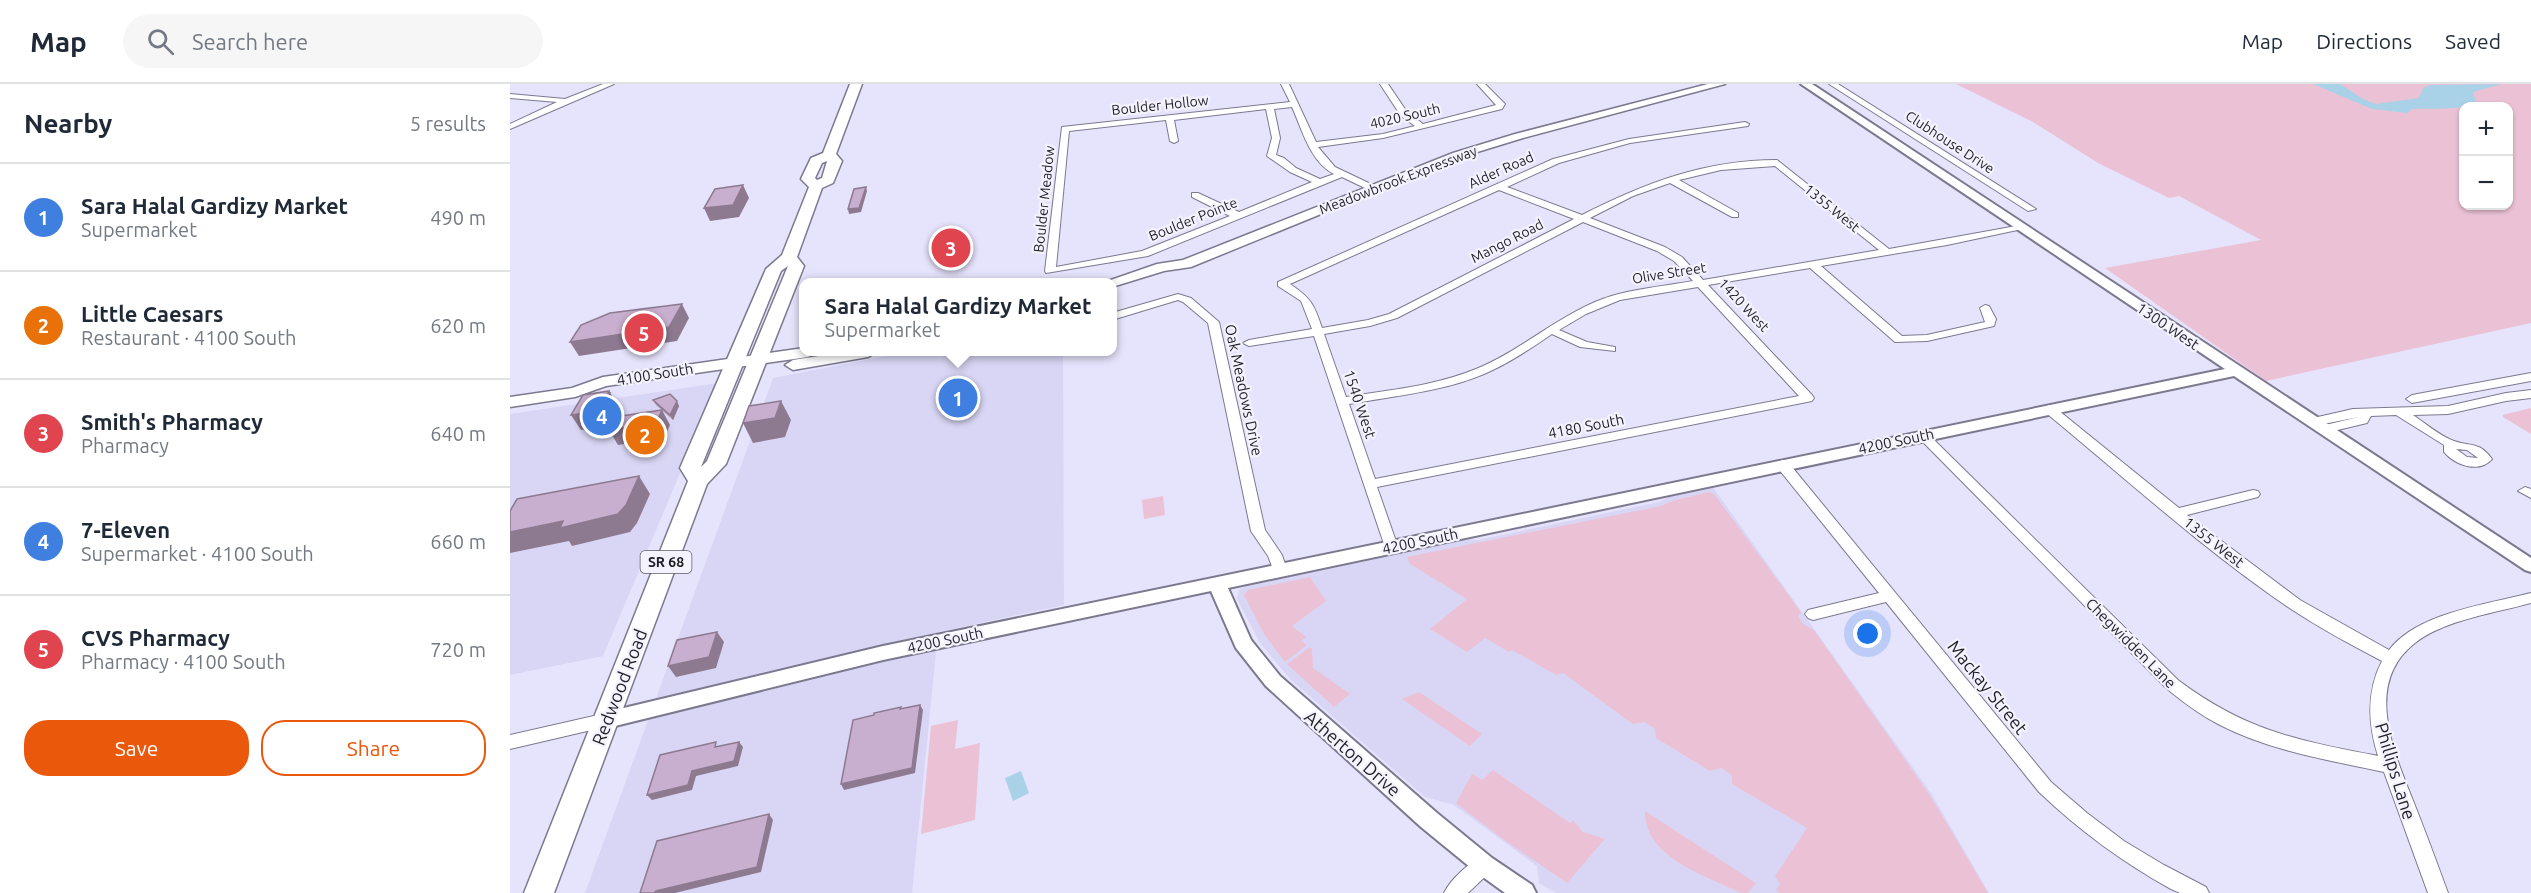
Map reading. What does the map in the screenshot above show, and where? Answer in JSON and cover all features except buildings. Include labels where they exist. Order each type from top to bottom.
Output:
[{"type":"main road","name":"Redwood Road","points":[[698,481],[690,468],[774,269],[789,257],[816,186],[828,180],[835,161],[829,155],[856,84]]},
{"type":"main road","name":"Meadowbrook Expressway","points":[[1117,282],[1162,267],[1186,264],[1251,240],[1431,164],[1496,142],[1720,84]]},
{"type":"main road","name":"Redwood Road","points":[[539,893],[698,481],[716,464],[796,266],[789,257]]},
{"type":"main road","name":"Meadowbrook Expressway","points":[[1117,292],[1174,274],[1186,264]]},
{"type":"main road","points":[[757,364],[799,353]]},
{"type":"main road","points":[[732,368],[825,356]]},
{"type":"main road","name":"4100 South","points":[[510,402],[575,392],[594,394],[732,368]]},
{"type":"street","points":[[510,127],[610,84]]},
{"type":"street","points":[[1285,84],[1313,145],[1324,162],[1341,174],[1372,188]]},
{"type":"street","points":[[1384,84],[1404,114],[1421,126]]},
{"type":"street","name":"4020 South","points":[[1313,145],[1383,136],[1501,104],[1480,84]]},
{"type":"street","name":"1300 West","points":[[1806,84],[2531,566]]},
{"type":"street","name":"Clubhouse Drive","points":[[1833,84],[2031,209]]},
{"type":"street","points":[[510,96],[566,101]]},
{"type":"street","points":[[1831,100],[1855,98]]},
{"type":"street","name":"Boulder Hollow","points":[[1065,129],[1294,104]]},
{"type":"street","points":[[1269,106],[1275,120],[1277,148],[1271,156],[1281,160],[1293,170],[1321,183]]},
{"type":"street","points":[[1169,117],[1174,141]]},
{"type":"street","name":"Alder Road","points":[[1282,284],[1556,161],[1610,146],[1668,134],[1744,124]]},
{"type":"street","name":"Boulder Meadow","points":[[1050,272],[1065,129]]},
{"type":"street","name":"Mango Road","points":[[1249,343],[1370,323],[1393,316],[1630,194],[1672,180],[1723,168],[1777,163]]},
{"type":"street","name":"1355 West","points":[[1777,163],[1887,252]]},
{"type":"street","name":"Boulder Pointe","points":[[1050,272],[1144,254],[1341,174]]},
{"type":"street","points":[[1672,180],[1735,215]]},
{"type":"street","name":"1420 West","points":[[1497,186],[1670,254],[1702,282],[1808,398]]},
{"type":"street","points":[[1195,195],[1239,216]]},
{"type":"street","name":"Olive Street","points":[[1342,401],[1432,385],[1468,376],[1605,300],[2019,227]]},
{"type":"street","points":[[1812,264],[1899,340],[1980,328],[1990,324],[1991,319],[1985,308]]},
{"type":"street","name":"1540 West","points":[[1282,284],[1305,299],[1391,547]]},
{"type":"street","name":"Oak Meadows Drive","points":[[1117,316],[1178,297],[1187,300],[1213,321],[1258,531],[1275,555],[1280,570]]},
{"type":"street","points":[[1551,330],[1584,345],[1611,349]]},
{"type":"street","name":"4200 South","points":[[607,720],[873,655],[2236,371]]},
{"type":"street","points":[[2412,399],[2531,377]]},
{"type":"street","points":[[2468,389],[2489,401]]},
{"type":"street","points":[[2319,425],[2363,420],[2368,414],[2448,410],[2531,394]]},
{"type":"street","name":"4180 South","points":[[1370,484],[1808,398]]},
{"type":"street","name":"1355 West","points":[[2049,409],[2177,513],[2295,604],[2335,630],[2391,659]]},
{"type":"street","points":[[2398,411],[2452,445]]},
{"type":"street","name":"Chegwidden Lane","points":[[1922,435],[2172,684],[2196,704],[2238,729],[2263,738],[2391,766]]},
{"type":"street","name":"Mackay Street","points":[[1782,465],[2020,757],[2065,806],[2087,825],[2136,859],[2199,893]]},
{"type":"street","points":[[2177,513],[2253,494]]},
{"type":"street","name":"Atherton Drive","points":[[1217,584],[1243,643],[1273,681],[1429,820],[1484,865],[1524,893]]},
{"type":"street","points":[[1813,614],[1888,596]]},
{"type":"street","name":"Phillips Lane","points":[[2438,893],[2381,733],[2378,707],[2381,680],[2391,659],[2411,638],[2424,630],[2531,598]]},
{"type":"street","points":[[510,741],[607,720]]},
{"type":"street","points":[[1454,893],[1484,865]]},
{"type":"shaded area","points":[[1956,84],[2531,84],[2531,323],[2266,381],[2105,268],[2261,240],[2179,196],[2169,198],[2098,163],[2033,122]]},
{"type":"shaded area","points":[[886,356],[1063,356],[1064,605],[938,632],[912,893],[585,893],[773,378]]},
{"type":"shaded area","points":[[718,383],[603,656],[510,675],[510,414]]},
{"type":"shaded area","points":[[2531,408],[2531,434],[2503,417],[2503,415]]},
{"type":"shaded area","points":[[1712,486],[1931,793],[1989,893],[1556,893],[1539,883],[1537,866],[1454,805],[1425,797],[1291,680],[1260,643],[1237,599],[1239,590],[1252,583],[1462,539],[1478,540],[1659,502],[1672,495]]},
{"type":"shaded area","points":[[1709,492],[1714,494],[1801,612],[1798,616],[1803,624],[1814,630],[1931,797],[1988,893],[1780,893],[1776,890],[1780,884],[1775,876],[1807,828],[1732,784],[1732,775],[1721,768],[1710,771],[1656,738],[1655,729],[1645,722],[1633,724],[1563,673],[1556,675],[1512,650],[1509,652],[1485,638],[1467,652],[1430,629],[1467,599],[1410,564],[1407,557],[1661,506]]},
{"type":"shaded area","points":[[1163,496],[1165,515],[1144,519],[1142,500]]},
{"type":"shaded area","points":[[1310,577],[1326,601],[1292,626],[1306,637],[1301,641],[1307,645],[1285,662],[1264,634],[1244,595],[1248,590]]},
{"type":"shaded area","points":[[1310,647],[1313,668],[1350,694],[1334,707],[1287,664]]},
{"type":"shaded area","points":[[1419,692],[1482,734],[1470,746],[1402,699]]},
{"type":"shaded area","points":[[958,720],[955,749],[980,743],[975,820],[921,834],[931,726]]},
{"type":"shaded area","points":[[1493,770],[1570,823],[1573,820],[1583,832],[1605,839],[1567,883],[1500,837],[1456,803],[1472,774],[1482,780]]},
{"type":"shaded area","points":[[1645,811],[1756,883],[1748,893],[1741,893],[1680,863],[1655,841],[1647,827]]},
{"type":"water","points":[[2313,84],[2340,84],[2363,99],[2376,104],[2419,98],[2423,88],[2430,85],[2501,84],[2473,92],[2476,102],[2459,102],[2459,107],[2412,109],[2407,113],[2372,109]]},
{"type":"water","points":[[1021,771],[1029,793],[1013,801],[1005,778]]},
{"type":"place","name":"Smith's Pharmacy","points":[[951,248]]},
{"type":"place","name":"CVS Pharmacy","points":[[644,333]]},
{"type":"place","name":"Sara Halal Gardizy Market","points":[[958,398]]},
{"type":"place","name":"7-Eleven","points":[[602,416]]},
{"type":"place","name":"Little Caesars","points":[[645,435]]}]
